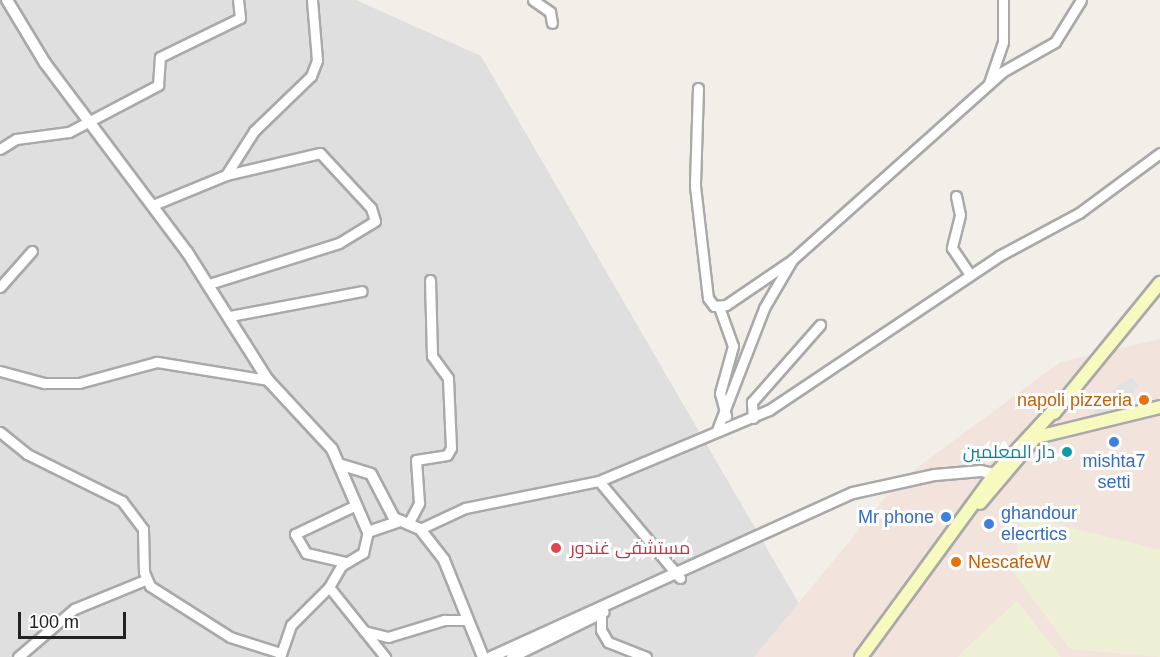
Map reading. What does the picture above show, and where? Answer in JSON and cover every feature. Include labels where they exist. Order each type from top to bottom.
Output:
[{"type":"main road","points":[[861,657],[974,507],[1160,283]]},
{"type":"main road","points":[[1028,441],[1160,407]]},
{"type":"street","points":[[7,0],[87,121],[153,205],[209,284],[268,380],[311,422],[342,465],[354,506],[368,532],[362,555],[345,562],[329,587],[291,625],[280,655],[230,637],[145,580]]},
{"type":"street","points":[[0,149],[24,138],[58,137],[158,85],[160,57],[240,18],[238,0]]},
{"type":"street","points":[[226,175],[254,131],[314,72],[312,0]]},
{"type":"street","points":[[533,0],[550,12],[552,23]]},
{"type":"street","points":[[988,85],[1003,42],[1003,0]]},
{"type":"street","points":[[719,307],[792,260],[988,85],[1055,42],[1082,0]]},
{"type":"street","points":[[698,88],[699,246],[705,291],[719,307],[733,340],[720,393],[726,416]]},
{"type":"street","points":[[153,205],[226,175],[320,153],[371,208],[375,221],[339,243],[209,284]]},
{"type":"street","points":[[420,529],[465,508],[599,481],[638,469],[717,430],[753,418],[970,275],[1079,213],[1160,153]]},
{"type":"street","points":[[956,196],[960,214],[952,248],[970,275]]},
{"type":"street","points":[[0,287],[32,251]]},
{"type":"street","points":[[717,430],[726,416],[764,308],[792,260]]},
{"type":"street","points":[[368,532],[404,522],[418,503],[416,460],[447,455],[452,448],[448,378],[432,356],[430,280]]},
{"type":"street","points":[[230,316],[362,291]]},
{"type":"street","points":[[753,418],[752,402],[820,325]]},
{"type":"street","points":[[0,371],[44,383],[80,383],[157,362],[268,380]]},
{"type":"street","points":[[0,432],[27,454],[122,501],[143,529],[145,580]]},
{"type":"street","points":[[342,465],[371,474],[383,502],[404,522],[420,529],[449,567],[467,620],[488,656],[596,614]]},
{"type":"street","points":[[512,657],[596,614],[853,493],[908,479],[1000,476]]},
{"type":"street","points":[[599,481],[682,574]]},
{"type":"street","points":[[345,562],[306,553],[295,534],[354,506]]},
{"type":"street","points":[[18,657],[74,609],[145,580]]},
{"type":"street","points":[[329,587],[385,657]]},
{"type":"street","points":[[596,614],[608,642],[646,657]]},
{"type":"street","points":[[364,631],[394,637],[435,622],[467,620]]},
{"type":"shaded area","points":[[0,0],[356,0],[481,56],[830,657],[0,657]]},
{"type":"shaded area","points":[[1160,339],[1160,657],[754,657],[899,481],[1060,362]]},
{"type":"shaded area","points":[[1132,378],[1139,385],[1117,414],[1090,416],[1118,385]]},
{"type":"green space","points":[[1021,515],[1160,550],[1160,657],[1070,649],[1014,573]]},
{"type":"green space","points":[[1017,601],[1061,657],[957,657]]},
{"type":"place","name":"napoli pizzeria","points":[[1144,400]]},
{"type":"place","name":"mishta7 setti","points":[[1114,442]]},
{"type":"place","name":"دار المعلمين","points":[[1067,452]]},
{"type":"place","name":"Mr phone","points":[[946,517]]},
{"type":"place","name":"ghandour elecrtics","points":[[989,524]]},
{"type":"place","name":"مستشفى غندور","points":[[556,548]]},
{"type":"place","name":"NescafeW","points":[[956,562]]}]
